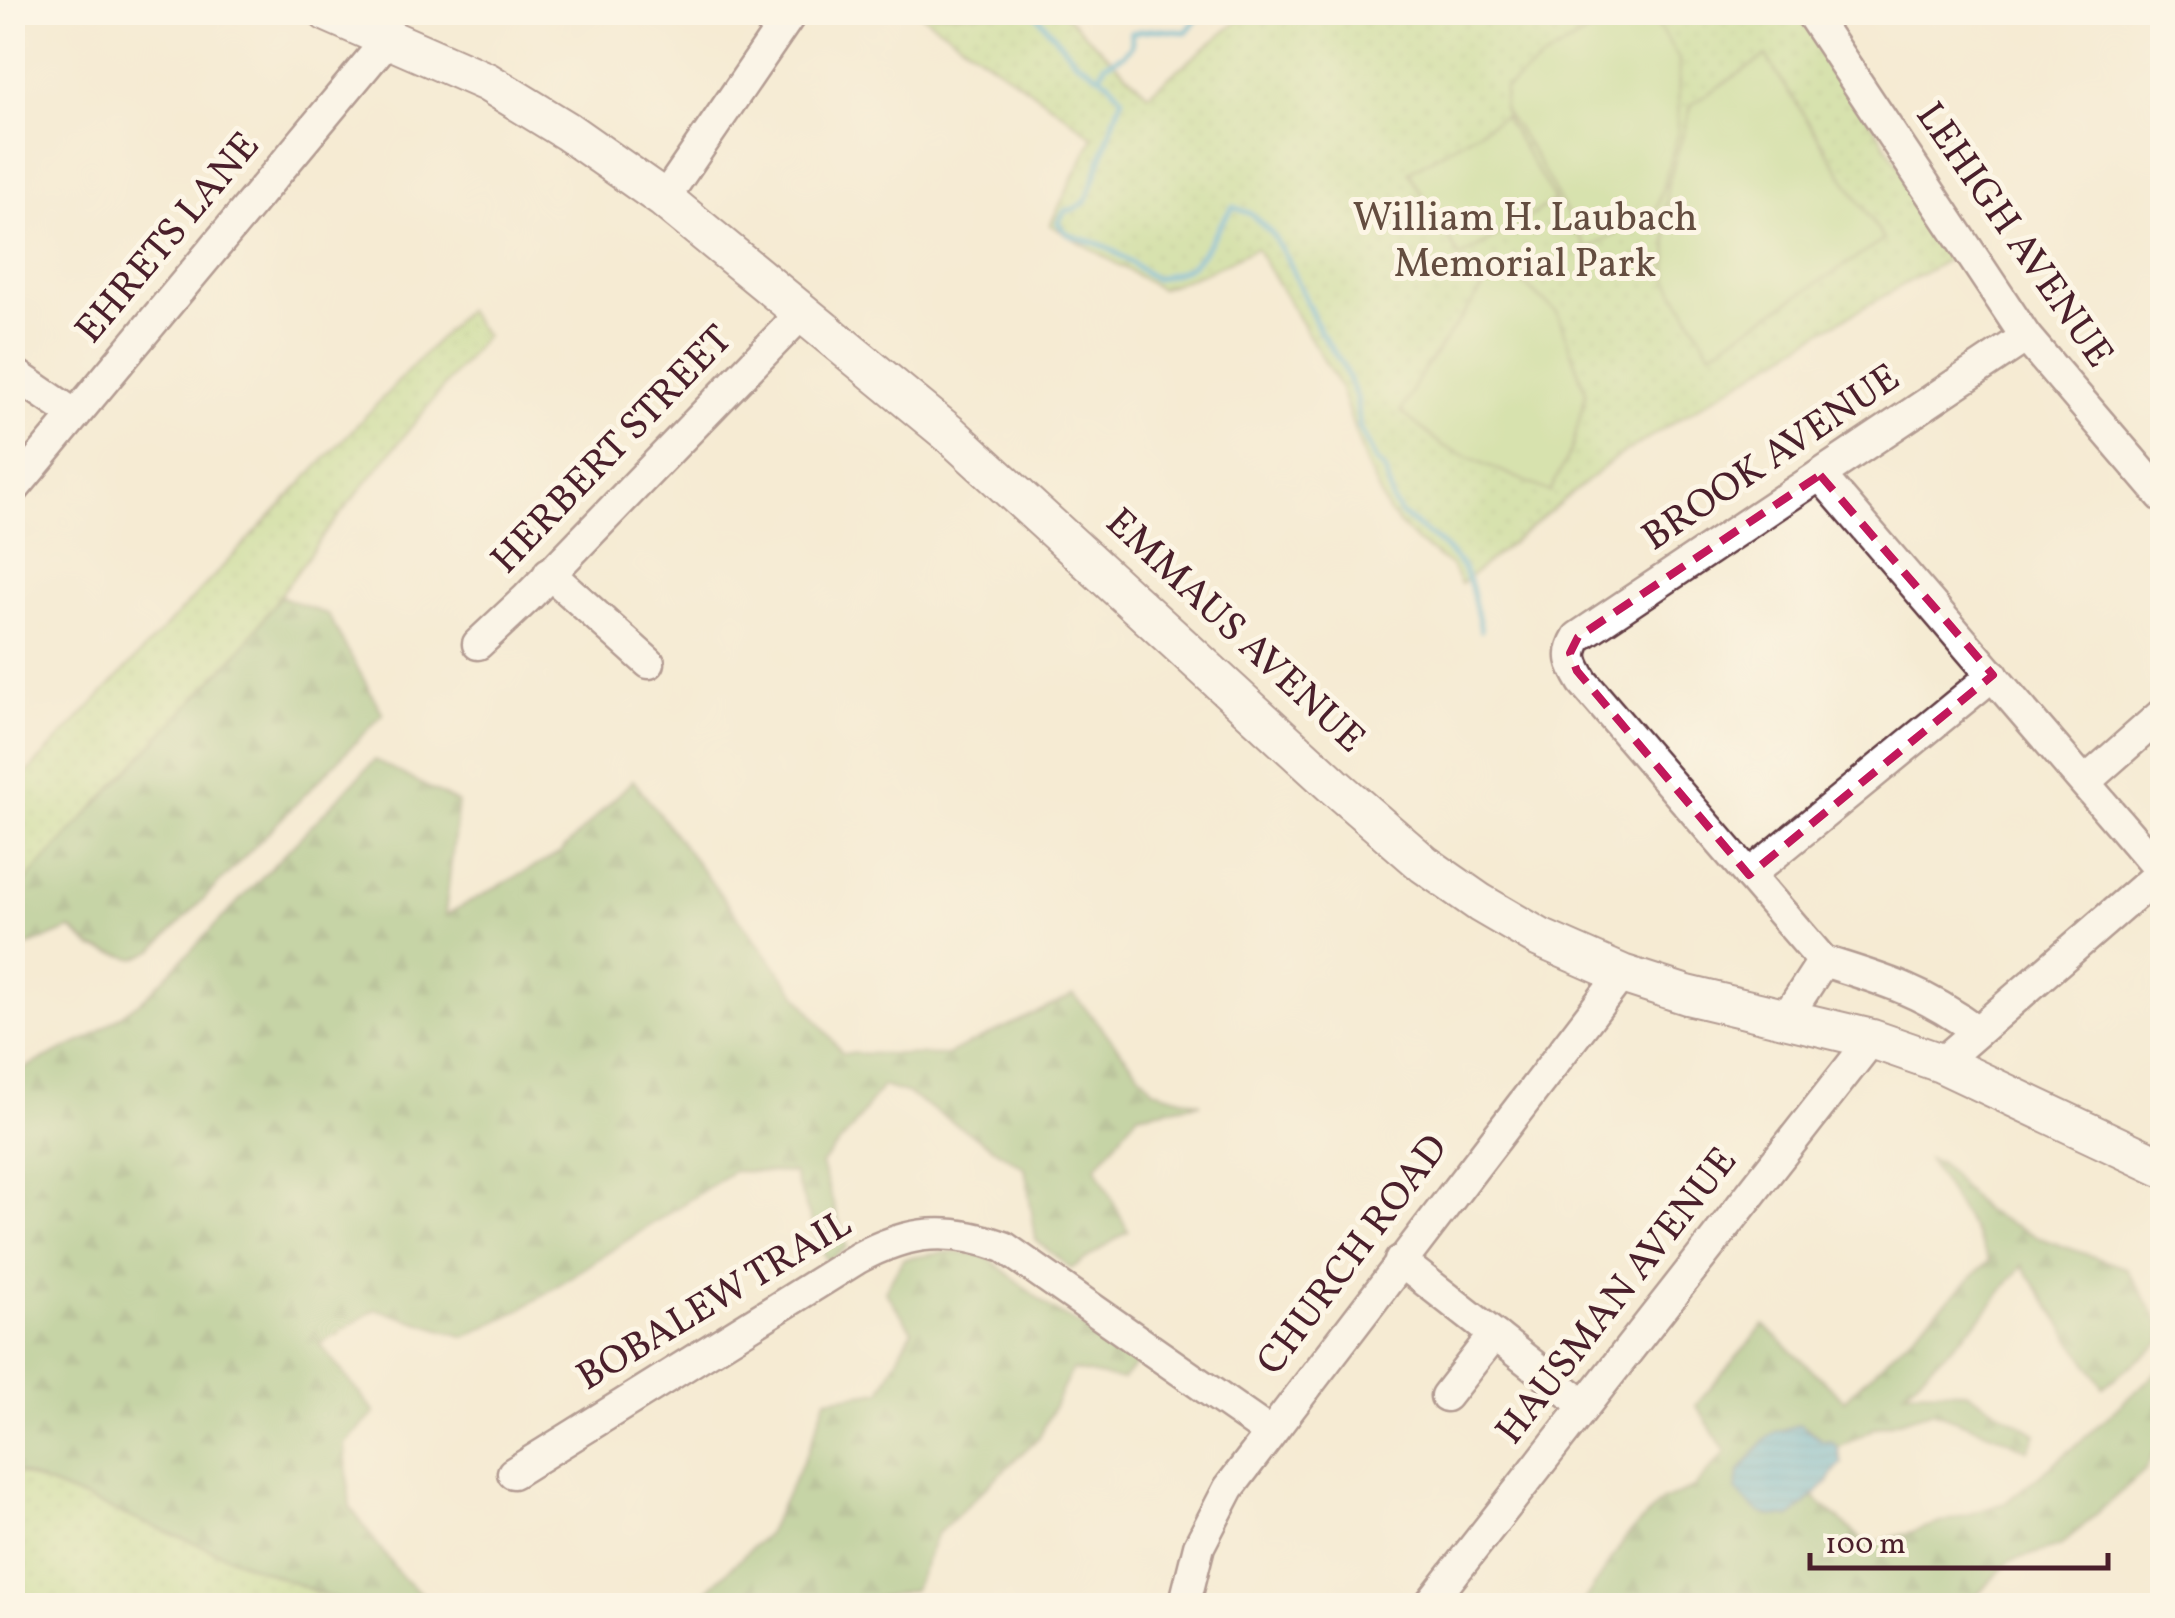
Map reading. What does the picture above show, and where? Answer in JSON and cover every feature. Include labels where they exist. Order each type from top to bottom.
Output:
[{"type":"main road","name":"EMMAUS AVENUE","points":[[327,12],[486,82],[542,114],[664,199],[951,435],[1312,766],[1424,864],[1480,903],[1540,938],[1622,974],[1687,996],[1872,1039],[1941,1063],[2162,1166]]},
{"type":"street","points":[[664,199],[792,12]]},
{"type":"street","name":"LEHIGH AVENUE","points":[[1810,12],[2026,338],[2162,496]]},
{"type":"street","name":"EHRETS LANE","points":[[12,491],[388,39]]},
{"type":"street","name":"HERBERT STREET","points":[[478,644],[803,312]]},
{"type":"street","name":"BROOK AVENUE","points":[[1750,875],[1583,682],[1570,653],[1578,637],[2026,338]]},
{"type":"street","points":[[12,372],[75,416]]},
{"type":"street","points":[[1820,475],[2162,872],[1941,1063]]},
{"type":"street","points":[[550,573],[649,663]]},
{"type":"street","points":[[1977,1032],[1948,1010],[1914,992],[1823,961],[1750,875],[1993,675]]},
{"type":"street","points":[[2085,782],[2162,714]]},
{"type":"street","points":[[1786,1018],[1823,961]]},
{"type":"street","name":"CHURCH ROAD","points":[[1184,1606],[1199,1546],[1229,1488],[1622,974]]},
{"type":"street","name":"HAUSMAN AVENUE","points":[[1428,1606],[1872,1039]]},
{"type":"street","name":"BOBALEW TRAIL","points":[[513,1473],[858,1258],[901,1239],[926,1234],[979,1238],[1004,1247],[1270,1433]]},
{"type":"street","points":[[1400,1261],[1584,1405]]},
{"type":"street","points":[[1446,1396],[1488,1342],[1498,1337]]},
{"type":"highlighted area","points":[[1820,475],[1993,675],[1749,875],[1577,671],[1570,653],[1578,637]]},
{"type":"green space","points":[[1622,12],[1650,13],[1679,59],[1678,132],[1657,208],[1588,250],[1503,109],[1505,89],[1542,60]]},
{"type":"green space","name":"William H. Laubach Memorial Park","points":[[919,13],[1063,13],[1148,94],[1248,13],[1800,13],[1957,254],[1614,459],[1461,584],[1451,566],[1416,541],[1388,512],[1365,462],[1340,387],[1256,248],[1160,289],[1050,225],[1093,137]]},
{"type":"green space","points":[[1766,56],[1884,240],[1711,352],[1668,280],[1667,187],[1692,104]]},
{"type":"green space","points":[[1504,116],[1555,201],[1460,258],[1409,172]]},
{"type":"green space","points":[[1494,273],[1523,283],[1557,312],[1586,393],[1572,448],[1550,492],[1443,446],[1401,412],[1424,369]]},
{"type":"green space","points":[[466,310],[485,336],[322,537],[243,647],[13,895],[13,788]]},
{"type":"green space","points":[[280,596],[328,615],[383,714],[154,950],[136,959],[93,948],[71,929],[25,947],[13,960],[13,895],[243,647]]},
{"type":"green space","points":[[375,760],[458,803],[445,915],[560,853],[633,780],[842,1053],[946,1055],[1074,995],[1154,1090],[1201,1103],[1138,1114],[1096,1167],[1128,1231],[1071,1269],[1036,1240],[1025,1168],[908,1094],[882,1086],[821,1164],[847,1247],[827,1262],[793,1173],[733,1171],[520,1310],[465,1337],[376,1309],[320,1344],[375,1413],[345,1444],[350,1507],[402,1578],[437,1605],[351,1606],[13,1470],[12,1074],[91,1037],[145,998]]},
{"type":"green space","points":[[1928,1159],[1940,1162],[1983,1210],[2040,1238],[2126,1268],[2162,1326],[2162,1342],[2103,1387],[2022,1265],[1982,1317],[1906,1390],[1966,1391],[2036,1434],[2029,1450],[1932,1411],[1875,1428],[1838,1448],[1808,1429],[1791,1517],[1813,1497],[1869,1545],[2005,1503],[2162,1367],[2162,1439],[2145,1470],[2061,1546],[2010,1561],[1966,1605],[1581,1606],[1626,1537],[1662,1501],[1695,1487],[1726,1452],[1696,1405],[1764,1325],[1844,1400],[1989,1261]]},
{"type":"green space","points":[[946,1252],[984,1254],[1051,1309],[1141,1360],[1122,1380],[1072,1370],[1039,1437],[937,1534],[914,1590],[863,1601],[864,1605],[691,1606],[768,1532],[809,1449],[826,1399],[881,1391],[912,1330],[885,1291],[903,1259]]},
{"type":"green space","points":[[12,1470],[351,1605],[49,1605],[13,1590]]},
{"type":"water","points":[[1800,1424],[1821,1440],[1832,1441],[1842,1464],[1828,1483],[1791,1517],[1759,1512],[1736,1490],[1739,1472],[1775,1432]]},
{"type":"waterway","points":[[1034,12],[1075,60],[1109,82],[1122,97],[1087,200],[1065,211],[1058,222],[1061,228],[1114,251],[1155,279],[1194,263],[1233,207],[1251,214],[1271,233],[1287,258],[1320,332],[1342,364],[1357,398],[1359,426],[1376,461],[1386,472],[1393,502],[1401,514],[1441,544],[1462,566],[1481,630]]},
{"type":"waterway","points":[[1100,76],[1105,64],[1122,56],[1132,45],[1131,33],[1186,32],[1203,12]]}]
